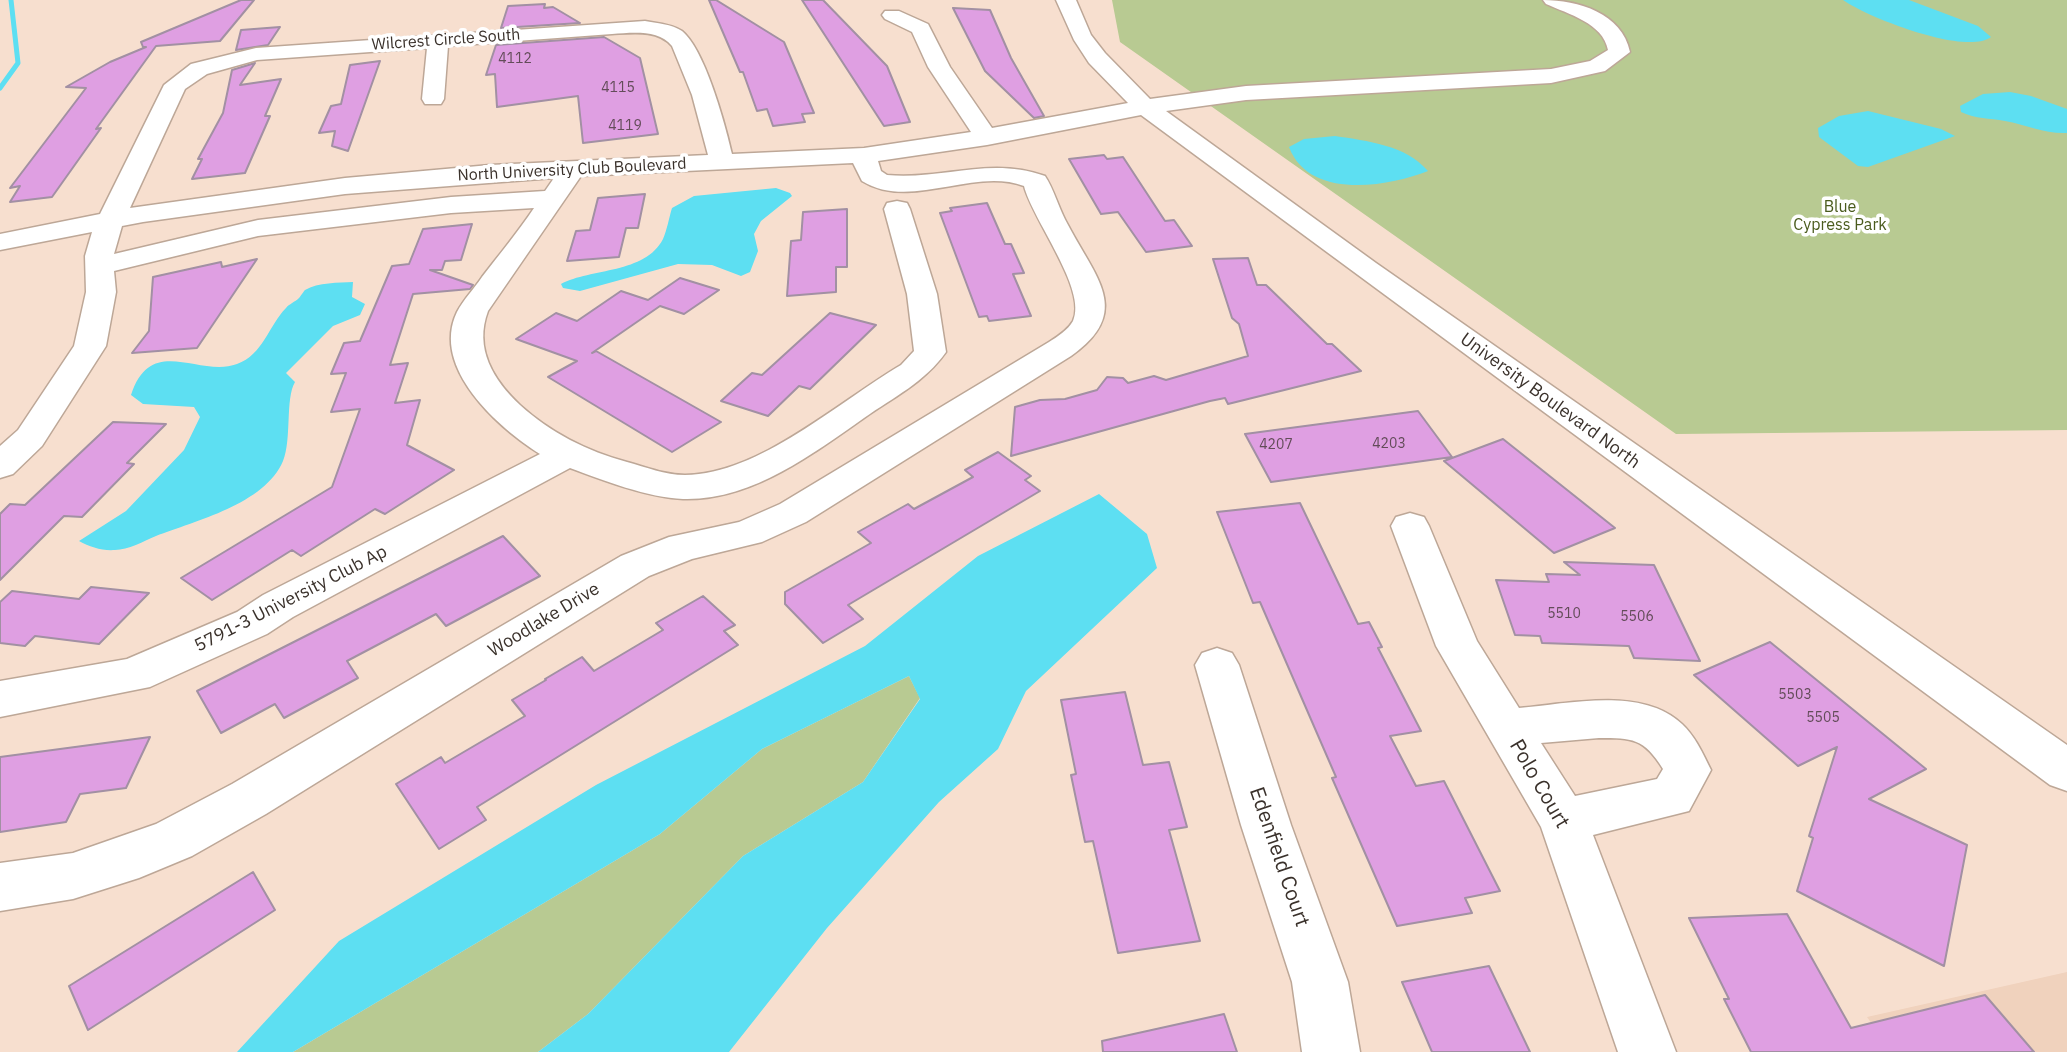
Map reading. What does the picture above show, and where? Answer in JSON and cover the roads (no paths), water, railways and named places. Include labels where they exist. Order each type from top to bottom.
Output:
[{"type":"street","name":"University Boulevard North","points":[[1066,0],[1081,36],[1097,58],[1145,107],[1366,269],[2067,771]]},
{"type":"street","name":"North University Club Boulevard","points":[[0,242],[114,219],[415,178],[864,155],[987,138],[1145,107],[1271,91],[1551,76],[1597,66],[1619,52],[1615,35],[1605,26],[1553,0]]},
{"type":"street","points":[[892,15],[921,28],[939,68],[987,138]]},
{"type":"street","name":"Wilcrest Circle South","points":[[0,466],[30,438],[90,346],[101,292],[99,256],[106,231],[114,219],[175,85],[199,69],[256,54],[612,28],[662,32],[677,37],[686,50],[714,128],[722,162]]},
{"type":"street","points":[[433,99],[438,41]]},
{"type":"street","name":"Woodlake Drive","points":[[0,887],[73,876],[139,855],[174,840],[249,799],[635,566],[683,547],[748,533],[793,513],[1081,334],[1091,315],[1087,292],[1036,181],[1017,173],[996,173],[900,185],[877,181],[871,176],[864,155]]},
{"type":"street","points":[[573,169],[473,310],[467,320],[467,338],[478,378],[490,396],[537,439],[567,454],[653,483],[704,487],[731,482],[767,465],[913,372],[930,352],[922,294],[897,209]]},
{"type":"street","points":[[99,266],[258,228],[451,205],[553,199]]},
{"type":"street","name":"5791-3 University Club Ap","points":[[0,699],[134,675],[251,623],[278,606],[567,454]]},
{"type":"street","name":"Polo Court","points":[[1410,526],[1457,646],[1563,820],[1647,1052]]},
{"type":"street","name":"Edenfield Court","points":[[1217,665],[1266,825],[1320,982],[1331,1052]]},
{"type":"street","points":[[1507,727],[1606,720],[1643,722],[1675,744],[1687,770],[1672,796],[1563,820]]},
{"type":"water","points":[[1843,0],[1909,0],[1978,26],[1991,37],[1978,42],[1939,38],[1873,16]]},
{"type":"water","points":[[2010,92],[2031,96],[2067,109],[2067,133],[2044,131],[1961,112],[1960,106],[1983,94]]},
{"type":"water","points":[[1868,111],[1941,129],[1955,136],[1868,167],[1858,166],[1819,137],[1818,128],[1839,116]]},
{"type":"water","points":[[1335,136],[1373,142],[1397,150],[1409,155],[1428,171],[1371,184],[1331,182],[1313,175],[1299,164],[1289,147],[1304,139]]},
{"type":"water","points":[[776,188],[792,196],[761,221],[754,234],[758,251],[750,272],[741,276],[712,265],[678,264],[580,291],[563,288],[561,284],[644,259],[663,239],[672,208],[694,196]]},
{"type":"water","points":[[353,282],[352,297],[365,304],[360,315],[333,326],[286,373],[295,382],[290,398],[286,452],[274,476],[261,489],[209,517],[125,549],[101,549],[79,541],[126,511],[184,450],[200,417],[194,407],[143,404],[131,395],[140,376],[151,366],[163,362],[222,367],[237,364],[253,354],[280,315],[305,290],[322,284]]},
{"type":"water","points":[[1099,494],[1147,534],[1157,568],[1026,691],[998,749],[939,802],[827,928],[729,1052],[538,1052],[588,1014],[743,856],[863,782],[920,699],[909,676],[762,749],[660,834],[293,1052],[237,1052],[339,941],[596,785],[865,646],[978,556]]},
{"type":"waterway","points":[[0,88],[18,63],[11,0]]},
{"type":"park label","name":"Blue Cypress Park","points":[[1840,216]]}]
